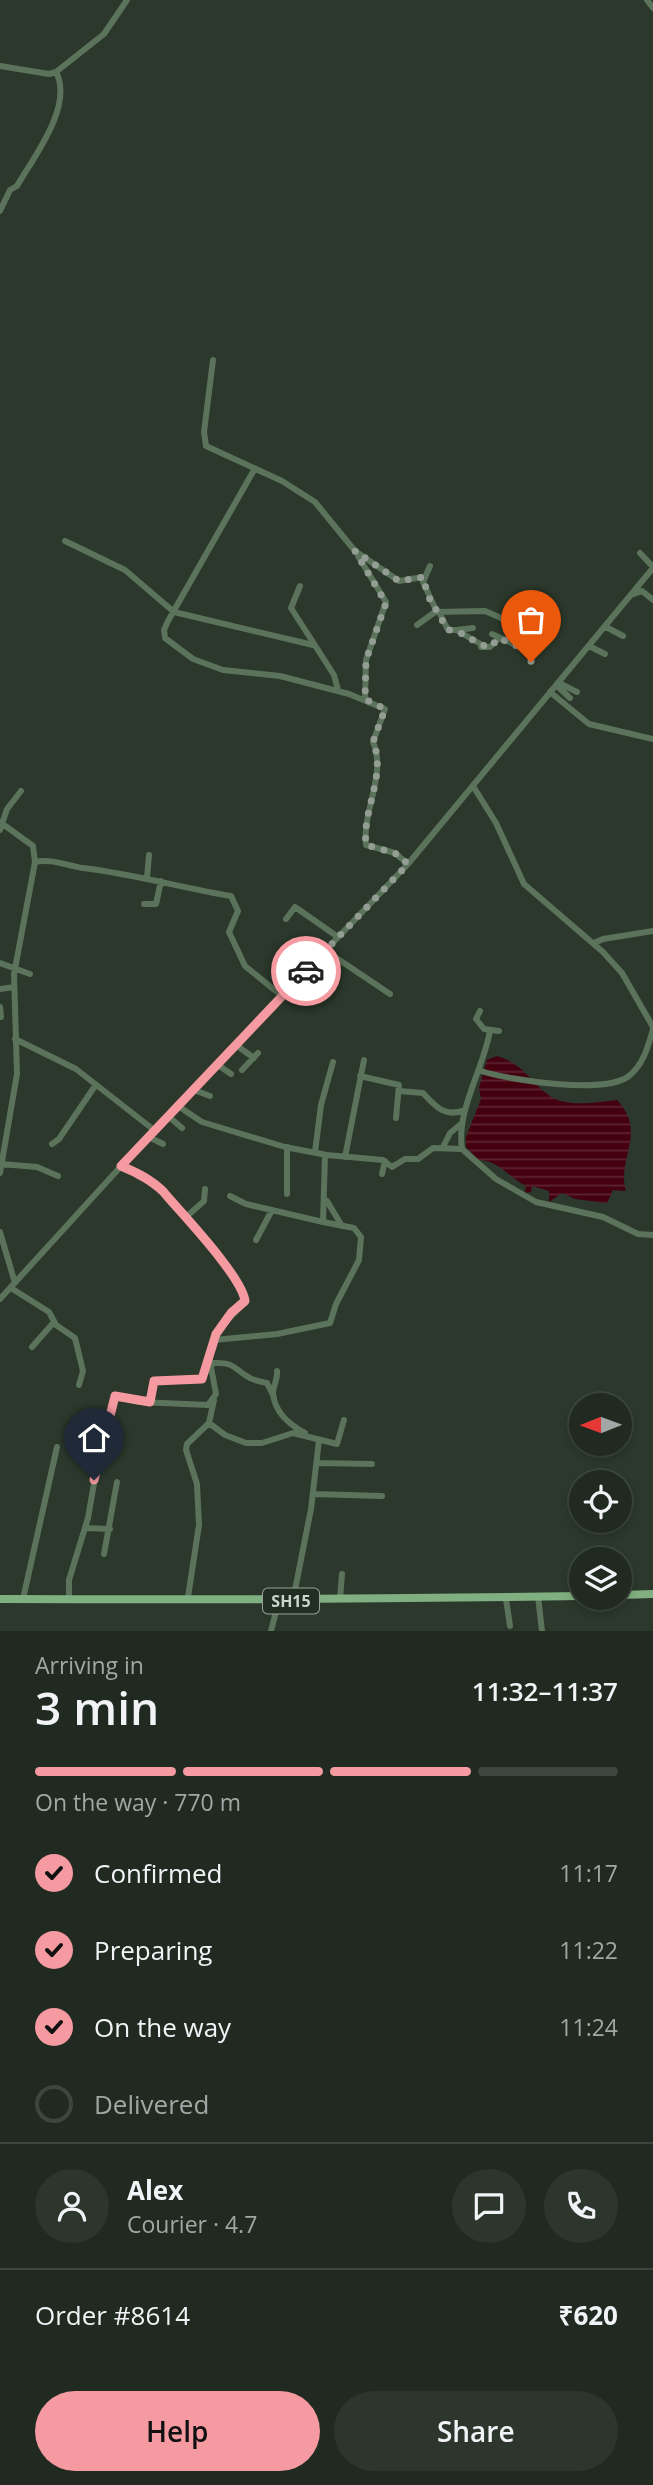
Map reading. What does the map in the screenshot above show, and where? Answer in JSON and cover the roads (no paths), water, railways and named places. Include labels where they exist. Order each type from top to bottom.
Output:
[{"type":"main road","points":[[632,1595],[653,1594]]},
{"type":"main road","name":"SH15","points":[[0,1599],[188,1597],[293,1601],[569,1596]]},
{"type":"street","points":[[0,66],[49,74],[56,72],[104,34],[127,0]]},
{"type":"street","points":[[648,0],[653,8]]},
{"type":"street","points":[[0,211],[10,190],[17,186],[50,132],[61,84],[56,72]]},
{"type":"street","points":[[213,360],[204,432],[206,446],[282,481],[315,502],[355,551],[386,603],[366,660],[365,699]]},
{"type":"street","points":[[254,470],[164,631],[166,638],[193,659],[223,670],[280,676],[338,690],[385,709],[373,742],[378,754],[378,765],[364,827],[366,845],[395,853],[408,864]]},
{"type":"street","points":[[65,541],[125,570],[174,612],[313,645]]},
{"type":"street","points":[[355,551],[399,581],[423,577],[430,566]]},
{"type":"street","points":[[0,1299],[154,1130],[408,864],[653,567],[640,553]]},
{"type":"street","points":[[423,577],[448,630],[473,628]]},
{"type":"street","points":[[300,586],[291,608],[334,675],[338,690]]},
{"type":"street","points":[[630,596],[642,591],[652,604]]},
{"type":"street","points":[[417,625],[438,612],[485,611],[500,618],[514,631],[528,636]]},
{"type":"street","points":[[606,627],[623,636]]},
{"type":"street","points":[[456,630],[482,647],[490,647],[496,636],[531,652]]},
{"type":"street","points":[[531,662],[531,652],[538,642]]},
{"type":"street","points":[[589,646],[605,654]]},
{"type":"street","points":[[556,686],[568,685],[577,692]]},
{"type":"street","points":[[556,686],[570,698]]},
{"type":"street","points":[[550,692],[589,724],[653,739]]},
{"type":"street","points":[[473,786],[496,822],[524,884],[594,943],[622,973],[653,1028],[640,1065],[629,1076],[611,1084],[507,1079],[481,1071]]},
{"type":"street","points":[[0,1173],[2,1148],[17,1074],[15,969],[35,862],[33,846],[1,825],[7,809],[21,791]]},
{"type":"street","points":[[147,878],[149,855]]},
{"type":"street","points":[[35,862],[50,861],[147,878],[234,898],[238,911],[229,932],[242,962],[282,996]]},
{"type":"street","points":[[144,904],[156,904],[161,881]]},
{"type":"street","points":[[286,919],[295,907],[338,937]]},
{"type":"street","points":[[594,943],[603,939],[653,931]]},
{"type":"street","points":[[326,951],[390,994]]},
{"type":"street","points":[[0,963],[30,974]]},
{"type":"street","points":[[0,989],[14,987]]},
{"type":"street","points":[[0,1007],[1,1017]]},
{"type":"street","points":[[480,1011],[476,1018],[484,1029],[499,1031]]},
{"type":"street","points":[[462,1149],[461,1124],[481,1071],[489,1031]]},
{"type":"street","points":[[15,1040],[76,1069],[154,1130]]},
{"type":"street","points":[[236,1045],[256,1055],[242,1070]]},
{"type":"street","points":[[345,1157],[364,1060]]},
{"type":"street","points":[[315,1152],[321,1105],[333,1062]]},
{"type":"street","points":[[218,1065],[232,1074]]},
{"type":"street","points":[[360,1076],[399,1085],[396,1118]]},
{"type":"street","points":[[52,1144],[59,1139],[95,1086]]},
{"type":"street","points":[[194,1090],[210,1096]]},
{"type":"street","points":[[399,1091],[423,1093],[435,1107],[449,1114],[465,1110]]},
{"type":"street","points":[[178,1106],[202,1122],[287,1147],[385,1161],[393,1167],[405,1159],[418,1159],[430,1150],[443,1147],[462,1149],[496,1179],[536,1202],[610,1219],[638,1234],[653,1235]]},
{"type":"street","points":[[168,1116],[182,1128]]},
{"type":"street","points":[[443,1147],[450,1133],[461,1124]]},
{"type":"street","points":[[149,1137],[163,1144]]},
{"type":"street","points":[[287,1147],[287,1194]]},
{"type":"street","points":[[323,1222],[325,1154]]},
{"type":"street","points":[[382,1174],[385,1161]]},
{"type":"street","points":[[1,1164],[37,1167],[58,1176]]},
{"type":"street","points":[[121,1166],[132,1170],[166,1195],[235,1277],[245,1297],[245,1301],[231,1313],[214,1340],[202,1379],[154,1381],[150,1402]]},
{"type":"street","points":[[186,1218],[204,1201],[205,1189]]},
{"type":"street","points":[[214,1340],[277,1334],[330,1323],[336,1304],[359,1260],[361,1243],[358,1231],[272,1210],[230,1196]]},
{"type":"street","points":[[325,1198],[342,1226]]},
{"type":"street","points":[[256,1240],[272,1210]]},
{"type":"street","points":[[0,1232],[13,1285],[49,1312],[54,1322],[72,1334],[80,1348],[83,1371],[79,1385]]},
{"type":"street","points":[[32,1347],[54,1322]]},
{"type":"street","points":[[188,1597],[199,1525],[197,1484],[186,1451],[187,1444],[209,1423],[216,1383],[211,1367],[213,1363],[232,1363],[251,1379],[267,1383],[286,1421],[309,1437]]},
{"type":"street","points":[[274,1397],[278,1371]]},
{"type":"street","points":[[69,1599],[69,1580],[85,1528],[102,1443],[115,1396],[200,1407],[214,1400]]},
{"type":"street","points":[[209,1423],[225,1435],[246,1443],[262,1443],[293,1433],[338,1444],[344,1420]]},
{"type":"street","points":[[293,1601],[313,1494],[319,1440]]},
{"type":"street","points":[[23,1599],[57,1447]]},
{"type":"street","points":[[317,1463],[372,1464]]},
{"type":"street","points":[[104,1554],[117,1482]]},
{"type":"street","points":[[313,1494],[382,1496]]},
{"type":"street","points":[[85,1528],[110,1529]]},
{"type":"street","points":[[340,1599],[342,1574]]},
{"type":"street","points":[[538,1596],[542,1631]]},
{"type":"street","points":[[506,1599],[510,1626]]},
{"type":"street","points":[[271,1631],[279,1600]]}]
